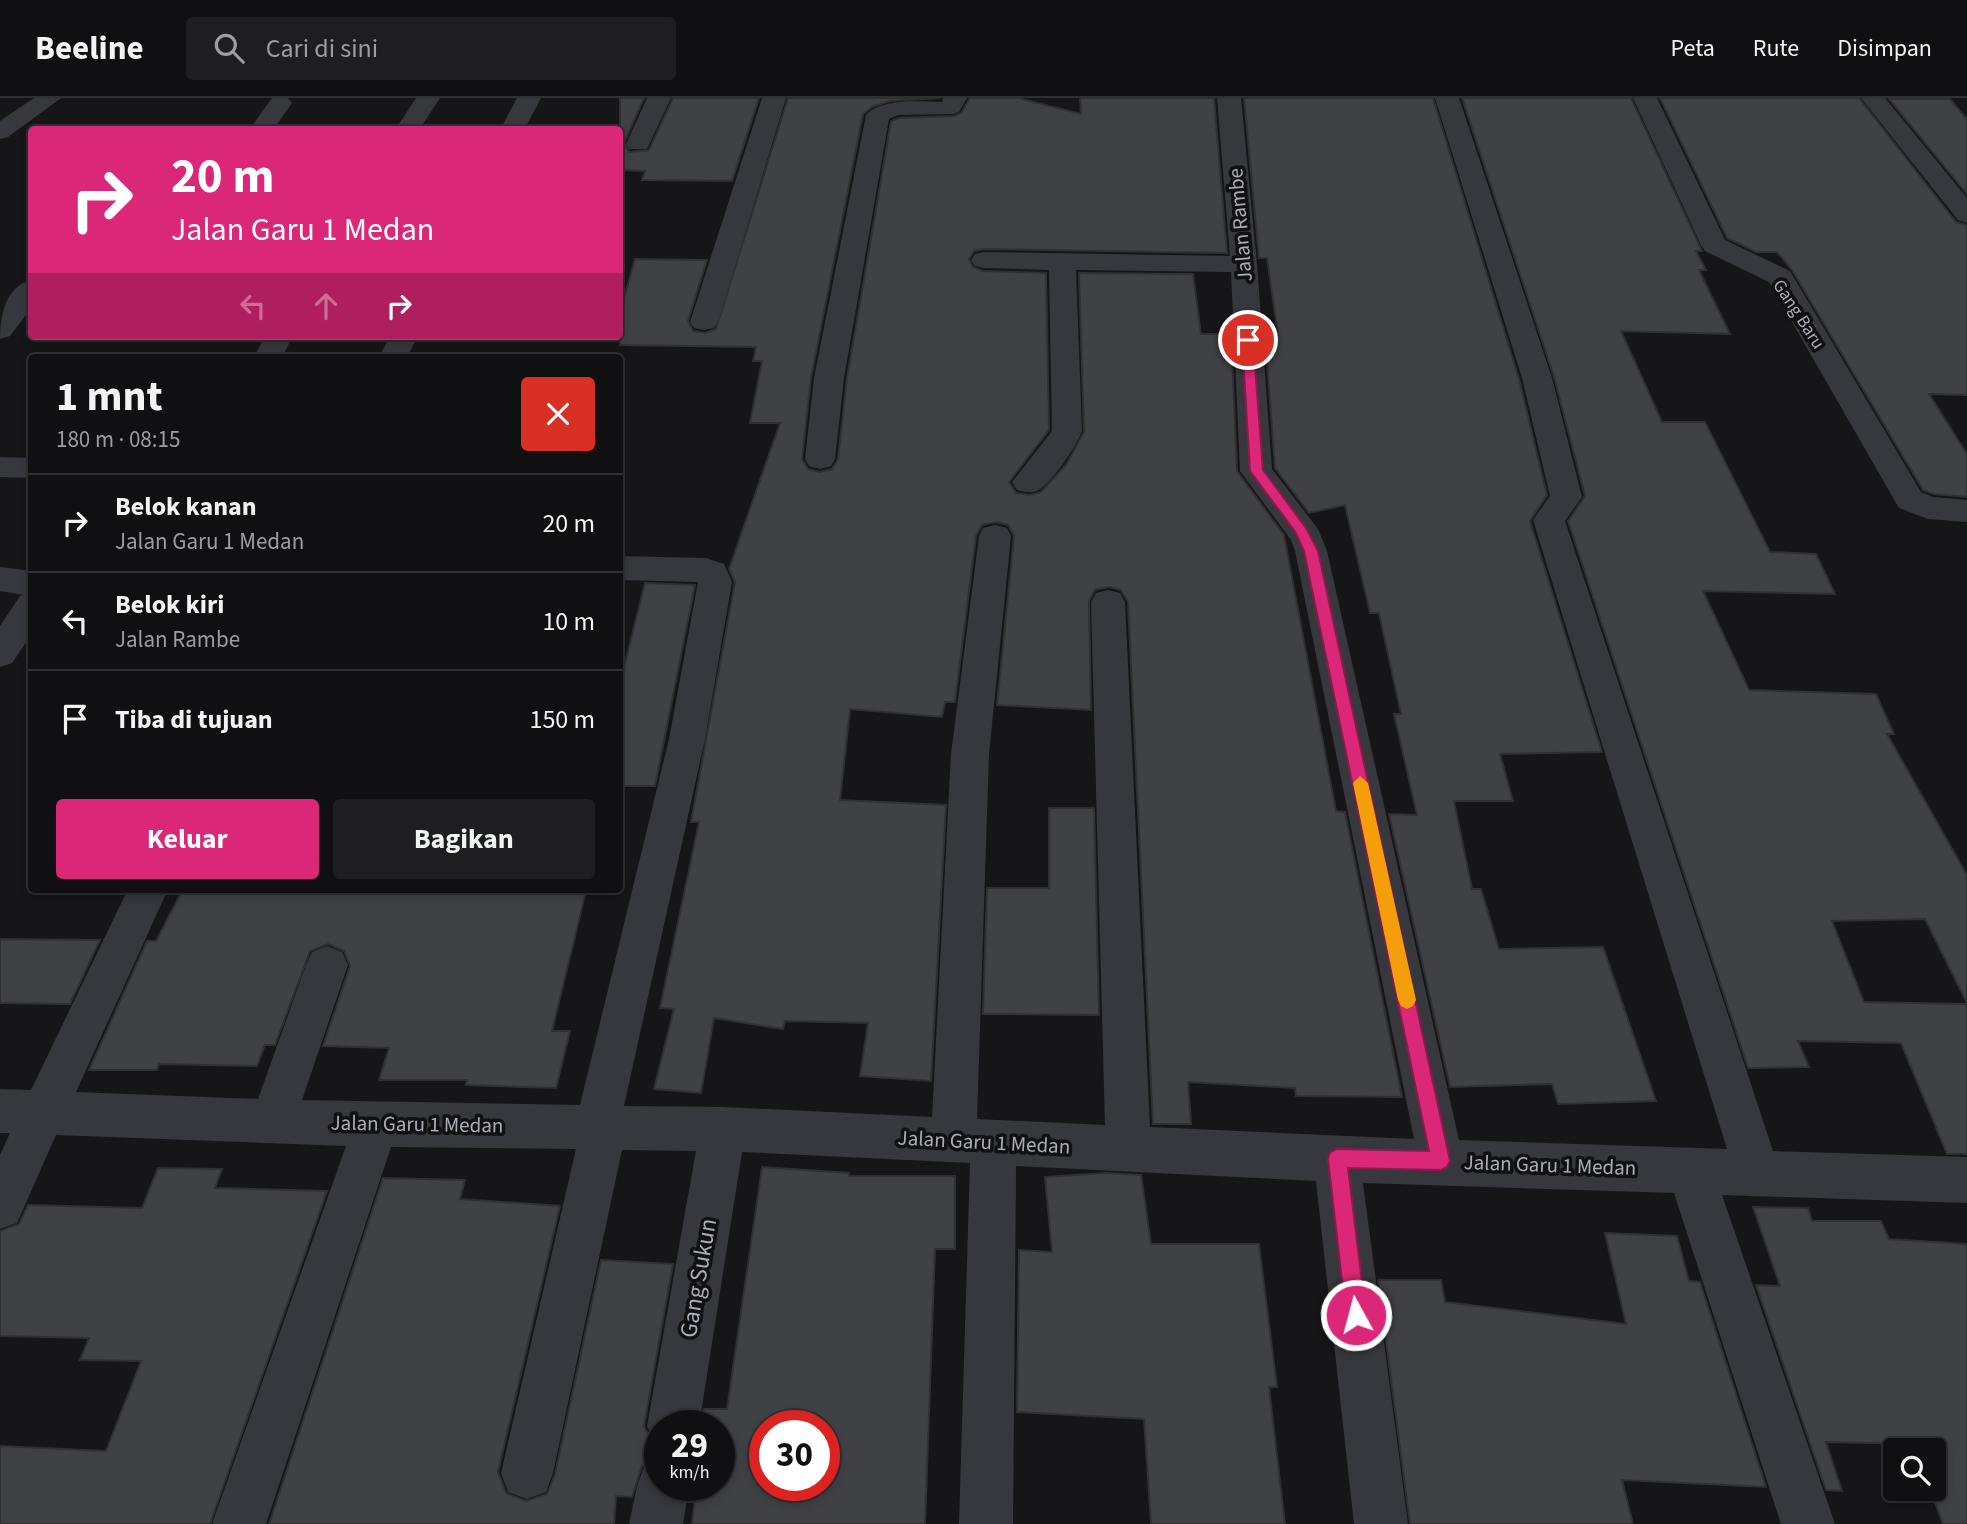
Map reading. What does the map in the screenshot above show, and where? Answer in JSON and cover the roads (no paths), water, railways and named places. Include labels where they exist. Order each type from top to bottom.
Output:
[{"type":"street","points":[[0,132],[49,98]]},
{"type":"street","points":[[410,126],[428,98]]},
{"type":"street","points":[[514,126],[529,98]]},
{"type":"street","points":[[638,144],[659,98]]},
{"type":"street","points":[[704,322],[774,98]]},
{"type":"street","points":[[820,459],[833,354],[878,115],[895,108],[946,109],[951,107],[955,98]]},
{"type":"street","name":"Jalan Rambe","points":[[1229,98],[1244,264],[1256,471],[1302,531],[1311,551],[1441,1161]]},
{"type":"street","points":[[1447,98],[1537,378],[1563,484],[1566,497],[1549,520],[1757,1172]]},
{"type":"street","name":"Gang Baru","points":[[1645,98],[1714,245],[1780,277],[1910,500],[1928,509],[1967,511]]},
{"type":"street","points":[[1873,98],[1967,215]]},
{"type":"street","points":[[264,126],[280,103]]},
{"type":"street","points":[[984,260],[1244,264]]},
{"type":"street","points":[[1028,482],[1062,443],[1067,431],[1062,262]]},
{"type":"street","points":[[0,330],[28,293]]},
{"type":"street","points":[[0,467],[28,468]]},
{"type":"street","points":[[986,1524],[973,1142],[970,754],[995,536]]},
{"type":"street","points":[[527,1474],[600,1127],[687,739],[715,582],[712,572],[706,570],[623,568]]},
{"type":"street","points":[[0,579],[28,583]]},
{"type":"street","points":[[1108,602],[1128,1149]]},
{"type":"street","points":[[0,654],[28,611]]},
{"type":"street","points":[[0,1206],[146,893]]},
{"type":"street","points":[[272,1121],[327,965]]},
{"type":"street","name":"Jalan Garu 1 Medan","points":[[0,1111],[376,1125],[723,1129],[1337,1159],[1967,1180]]},
{"type":"street","points":[[239,1524],[376,1125]]},
{"type":"street","name":"Gang Sukun","points":[[676,1410],[723,1129]]},
{"type":"street","points":[[1337,1159],[1381,1524]]},
{"type":"street","points":[[1690,1170],[1808,1524]]},
{"type":"street","points":[[656,1524],[660,1501]]}]
